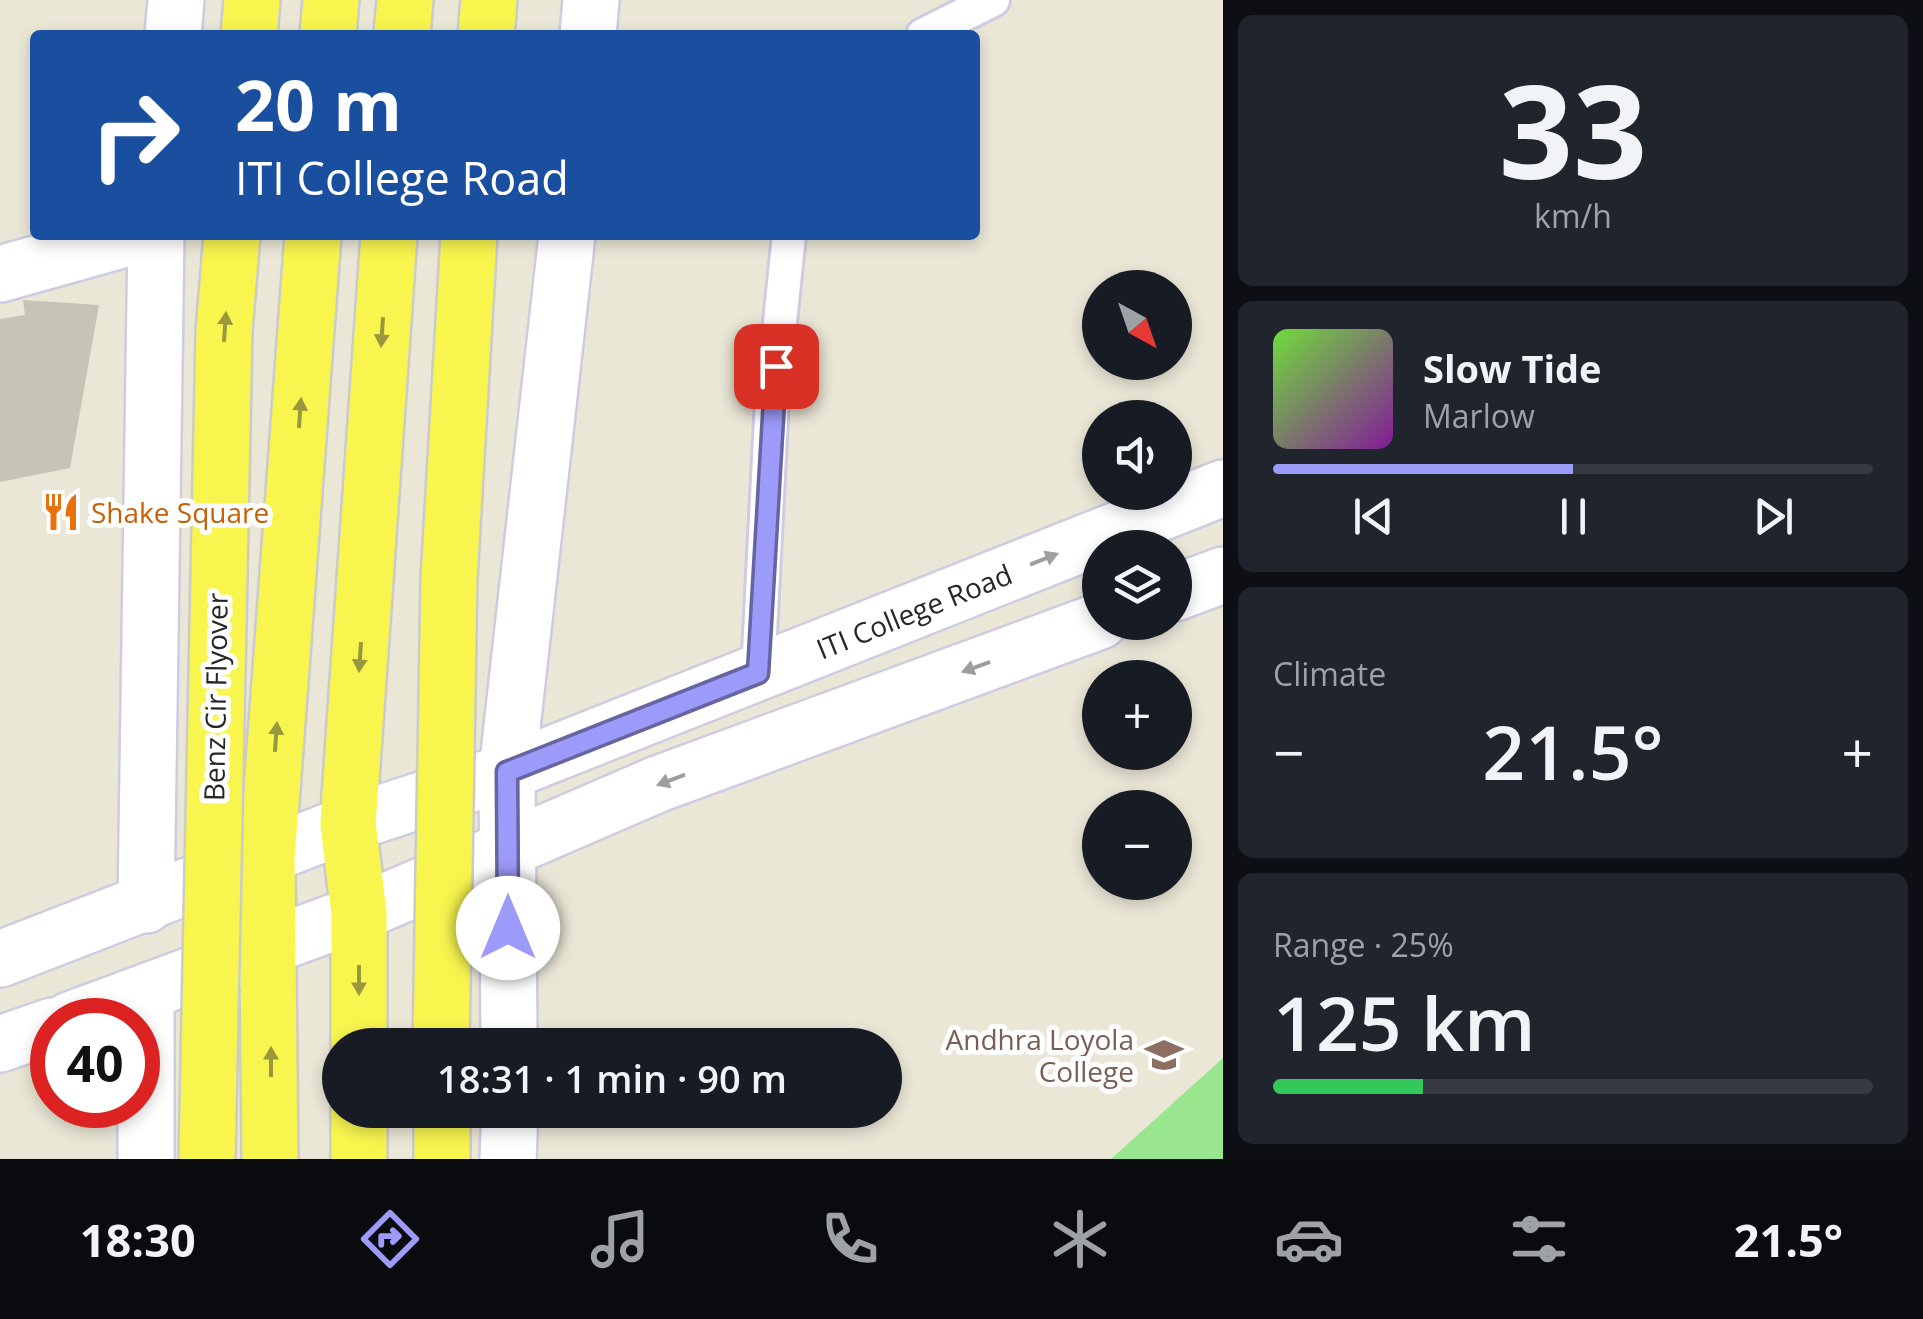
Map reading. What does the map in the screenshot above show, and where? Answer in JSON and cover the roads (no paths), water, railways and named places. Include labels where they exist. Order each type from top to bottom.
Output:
[{"type":"main road","points":[[249,30],[252,0]]},
{"type":"main road","points":[[328,30],[331,0]]},
{"type":"main road","points":[[402,30],[405,0]]},
{"type":"main road","points":[[486,30],[489,0]]},
{"type":"main road","name":"Benz Cir Flyover","points":[[207,1159],[224,332],[232,240]]},
{"type":"main road","points":[[270,1159],[271,946],[267,858],[314,240]]},
{"type":"main road","points":[[359,1028],[359,913],[348,824],[389,240]]},
{"type":"main road","points":[[441,1028],[450,579],[469,240]]},
{"type":"main road","points":[[359,1128],[359,1159]]},
{"type":"main road","points":[[442,1128],[442,1159]]},
{"type":"street","points":[[173,30],[176,0]]},
{"type":"street","points":[[589,30],[592,0]]},
{"type":"street","points":[[0,274],[120,240]]},
{"type":"street","points":[[146,905],[156,240]]},
{"type":"street","points":[[509,1028],[507,772],[566,240]]},
{"type":"street","name":"ITI College Road","points":[[0,958],[146,905],[348,824],[507,772],[1223,488]]},
{"type":"street","points":[[1192,587],[1223,576]]},
{"type":"street","points":[[134,998],[359,913],[658,784],[1082,628]]},
{"type":"street","points":[[146,994],[146,1159]]},
{"type":"street","points":[[0,1044],[30,1034]]},
{"type":"street","points":[[508,1159],[509,1128]]},
{"type":"lane","points":[[933,30],[994,0]]},
{"type":"lane","points":[[758,673],[772,399],[788,240]]},
{"type":"place","name":"Shake Square","points":[[61,512]]},
{"type":"place","name":"Andhra Loyola College","points":[[1164,1055]]}]
